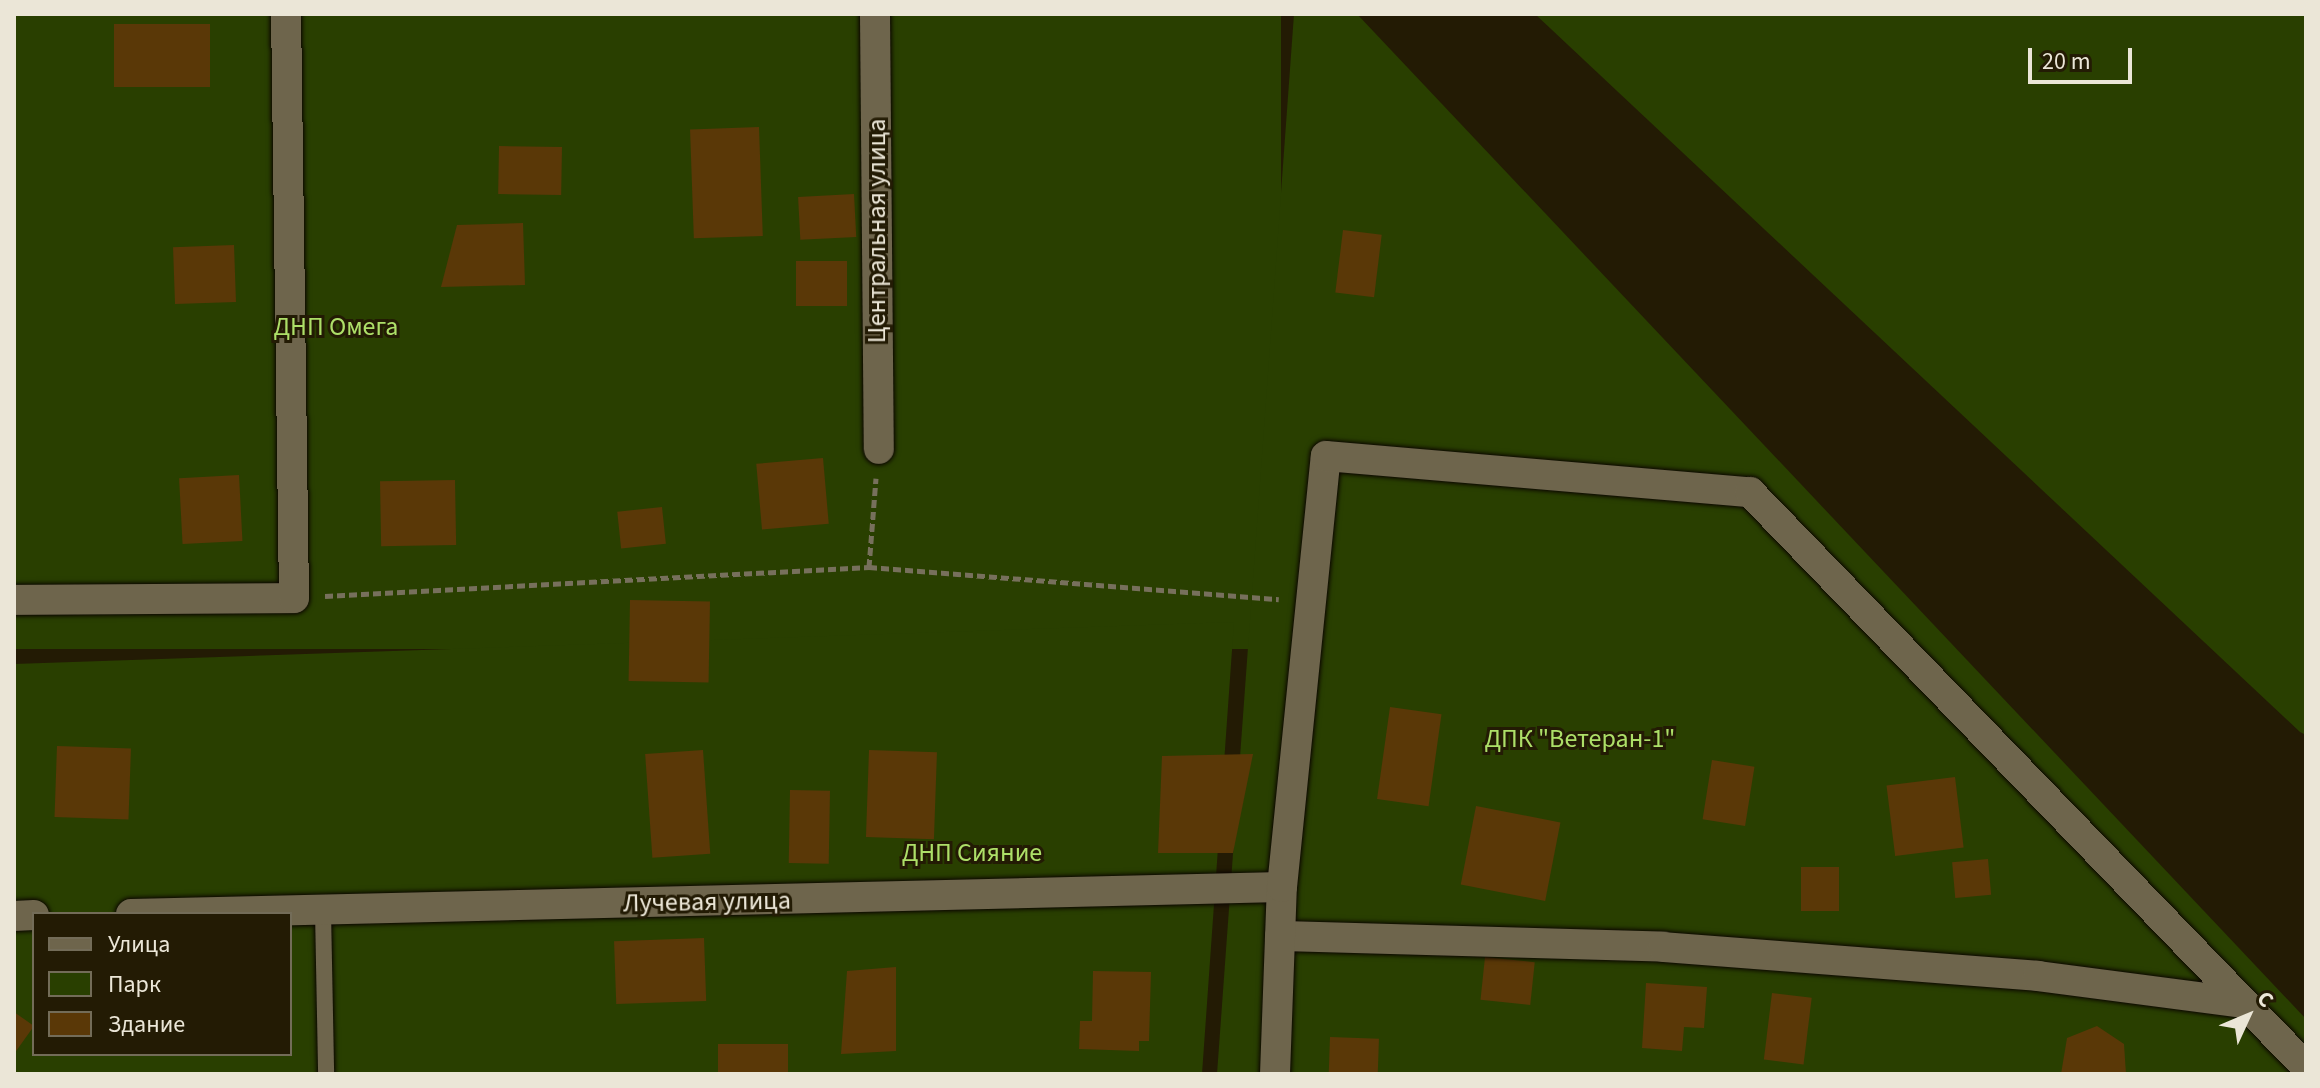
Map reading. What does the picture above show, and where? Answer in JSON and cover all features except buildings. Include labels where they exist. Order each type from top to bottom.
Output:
[{"type":"street","points":[[14,600],[294,598],[286,14]]},
{"type":"street","name":"Центральная улица","points":[[875,14],[879,449]]},
{"type":"street","points":[[1275,1074],[1282,887],[1314,602],[1326,456],[1750,492],[2306,1067]]},
{"type":"street","name":"Лучевая улица","points":[[259,912],[1282,887]]},
{"type":"street","points":[[1280,936],[1663,947],[2038,976],[2243,1003]]},
{"type":"lane","points":[[323,911],[326,1074]]},
{"type":"path","points":[[869,567],[879,449]]},
{"type":"path","points":[[294,598],[869,567],[1314,602]]},
{"type":"green space","name":"ДНП Омега","points":[[14,14],[1281,14],[1281,649],[14,649]]},
{"type":"green space","name":"ДПК \"Ветеран-1\"","points":[[1294,14],[1357,14],[2306,1019],[2306,1074],[1217,1074]]},
{"type":"green space","points":[[1535,14],[2306,14],[2306,735],[2300,732]]},
{"type":"green space","name":"ДНП Сияние","points":[[1234,622],[1202,1074],[14,1074],[14,664]]}]
